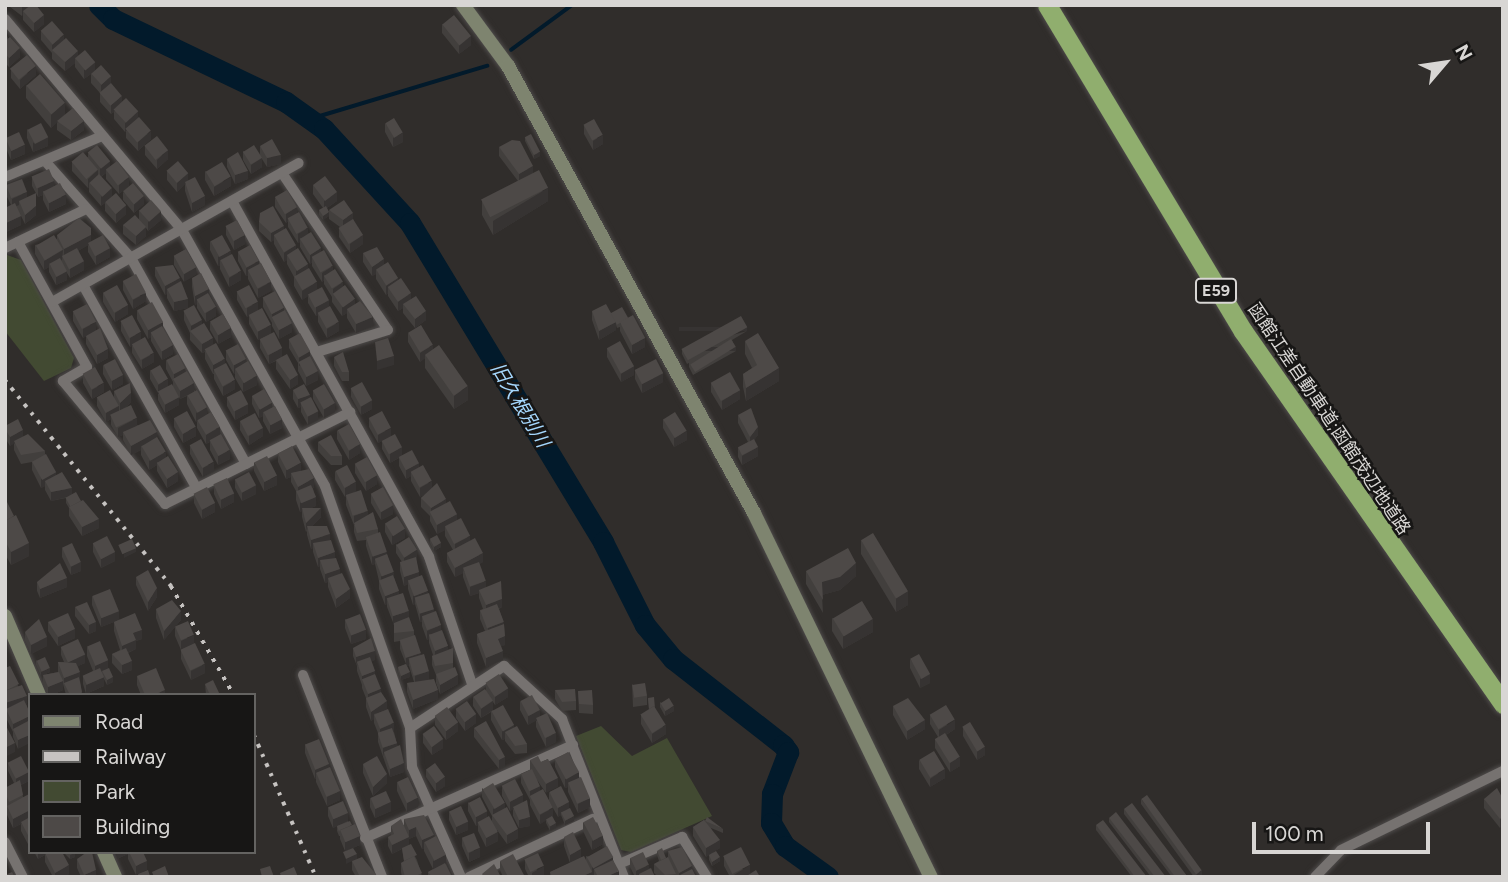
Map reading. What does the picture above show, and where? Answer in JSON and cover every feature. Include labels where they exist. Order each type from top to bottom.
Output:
[{"type":"highway","name":"函館江差自動車道;函館茂辺地道路","points":[[1047,5],[1112,121],[1328,457],[1503,704]]},
{"type":"street","points":[[463,5],[508,66],[754,513],[931,877]]},
{"type":"street","points":[[5,19],[183,230],[325,486],[410,728],[412,767],[429,811],[461,877]]},
{"type":"street","points":[[5,177],[102,136]]},
{"type":"street","points":[[45,161],[131,258],[246,464]]},
{"type":"street","points":[[52,302],[299,163]]},
{"type":"street","points":[[282,173],[387,330],[317,352]]},
{"type":"street","points":[[232,201],[429,557],[472,684]]},
{"type":"street","points":[[5,248],[86,209]]},
{"type":"street","points":[[18,242],[87,367],[63,381],[164,504],[350,412]]},
{"type":"street","points":[[83,285],[197,489]]},
{"type":"street","points":[[5,616],[38,693]]},
{"type":"street","points":[[410,728],[472,684],[504,666],[562,719],[624,877]]},
{"type":"street","points":[[303,675],[382,877]]},
{"type":"street","points":[[365,838],[573,745]]},
{"type":"street","points":[[1315,877],[1341,850],[1503,771]]},
{"type":"street","points":[[469,877],[601,815]]},
{"type":"street","points":[[619,863],[682,837],[707,877]]},
{"type":"street","points":[[5,842],[23,877]]},
{"type":"street","points":[[105,854],[115,877]]},
{"type":"green space","points":[[7,255],[21,260],[74,358],[71,368],[44,381],[5,331]]},
{"type":"green space","points":[[601,726],[632,756],[667,738],[712,816],[631,852],[621,850],[576,736]]},
{"type":"building","points":[[36,5],[44,15],[34,23],[23,11]]},
{"type":"building","points":[[454,15],[471,36],[459,45],[442,24]]},
{"type":"building","points":[[52,21],[64,35],[52,44],[41,31]]},
{"type":"building","points":[[10,37],[20,48],[9,58],[5,54],[5,41]]},
{"type":"building","points":[[66,38],[78,51],[65,62],[52,50]]},
{"type":"building","points":[[85,50],[95,62],[85,71],[75,58]]},
{"type":"building","points":[[27,55],[36,66],[19,80],[10,69]]},
{"type":"building","points":[[101,65],[111,76],[101,85],[91,74]]},
{"type":"building","points":[[40,74],[65,103],[51,114],[26,86]]},
{"type":"building","points":[[111,83],[122,96],[110,106],[100,93]]},
{"type":"building","points":[[126,98],[138,111],[126,123],[114,110]]},
{"type":"building","points":[[73,108],[84,121],[71,131],[57,121]]},
{"type":"building","points":[[139,117],[151,131],[137,142],[125,129]]},
{"type":"building","points":[[394,118],[403,133],[394,138],[385,123]]},
{"type":"building","points":[[594,119],[603,135],[592,141],[584,125]]},
{"type":"building","points":[[41,123],[48,137],[35,144],[28,130]]},
{"type":"building","points":[[19,132],[25,145],[11,151],[5,138]]},
{"type":"building","points":[[531,134],[540,152],[534,155],[525,137]]},
{"type":"building","points":[[157,136],[168,150],[155,160],[144,146]]},
{"type":"building","points":[[272,139],[281,155],[267,158],[260,146]]},
{"type":"building","points":[[512,140],[520,141],[533,166],[519,174],[499,147]]},
{"type":"building","points":[[97,145],[110,161],[101,169],[88,153]]},
{"type":"building","points":[[254,145],[262,158],[251,165],[243,152]]},
{"type":"building","points":[[83,152],[98,170],[86,179],[72,162]]},
{"type":"building","points":[[238,152],[248,171],[235,175],[227,159]]},
{"type":"building","points":[[117,161],[129,177],[118,185],[106,169]]},
{"type":"building","points":[[178,161],[188,173],[177,183],[167,171]]},
{"type":"building","points":[[222,162],[231,177],[214,186],[206,172]]},
{"type":"building","points":[[49,169],[54,181],[37,188],[32,176]]},
{"type":"building","points":[[539,170],[548,188],[490,217],[481,200]]},
{"type":"building","points":[[99,174],[112,188],[102,197],[89,183]]},
{"type":"building","points":[[325,176],[337,192],[325,201],[313,185]]},
{"type":"building","points":[[195,177],[205,196],[192,203],[185,182]]},
{"type":"building","points":[[22,179],[27,192],[11,198],[6,185]]},
{"type":"building","points":[[60,183],[66,195],[49,203],[43,192]]},
{"type":"building","points":[[133,183],[144,196],[134,204],[123,191]]},
{"type":"building","points":[[287,190],[297,207],[285,214],[275,197]]},
{"type":"building","points":[[36,193],[36,206],[25,215],[19,201]]},
{"type":"building","points":[[116,193],[126,205],[116,214],[105,202]]},
{"type":"building","points":[[151,200],[161,211],[149,222],[139,211]]},
{"type":"building","points":[[344,200],[353,213],[343,220],[329,210]]},
{"type":"building","points":[[15,203],[21,216],[6,223],[5,208]]},
{"type":"building","points":[[273,206],[284,226],[271,233],[259,222],[260,213]]},
{"type":"building","points":[[326,206],[329,212],[323,216],[319,210]]},
{"type":"building","points":[[299,212],[308,228],[296,234],[288,218]]},
{"type":"building","points":[[135,215],[146,227],[136,236],[123,225]]},
{"type":"building","points":[[79,218],[91,228],[91,235],[64,249],[57,235]]},
{"type":"building","points":[[353,219],[363,235],[349,244],[339,228]]},
{"type":"building","points":[[237,220],[245,235],[234,241],[226,226]]},
{"type":"building","points":[[286,228],[296,245],[284,252],[274,235]]},
{"type":"building","points":[[311,232],[321,248],[310,255],[300,239]]},
{"type":"building","points":[[54,235],[63,250],[45,260],[36,246]]},
{"type":"building","points":[[103,235],[110,248],[95,256],[88,243]]},
{"type":"building","points":[[222,235],[231,251],[219,257],[211,241]]},
{"type":"building","points":[[250,245],[259,261],[246,268],[238,252]]},
{"type":"building","points":[[377,247],[384,259],[372,267],[363,253]]},
{"type":"building","points":[[77,248],[84,261],[69,269],[62,256]]},
{"type":"building","points":[[298,248],[308,264],[297,271],[287,255]]},
{"type":"building","points":[[186,249],[196,267],[184,274],[174,256]]},
{"type":"building","points":[[324,250],[333,266],[320,273],[312,257]]},
{"type":"building","points":[[232,254],[241,271],[229,277],[221,260]]},
{"type":"building","points":[[60,258],[67,271],[56,277],[49,264]]},
{"type":"building","points":[[388,262],[398,278],[386,286],[376,269]]},
{"type":"building","points":[[261,263],[271,282],[258,289],[248,270]]},
{"type":"building","points":[[173,265],[180,278],[165,286],[155,267]]},
{"type":"building","points":[[309,268],[317,282],[302,290],[294,276]]},
{"type":"building","points":[[335,269],[343,282],[332,289],[324,276]]},
{"type":"building","points":[[201,273],[209,289],[195,296],[192,278]]},
{"type":"building","points":[[136,274],[146,293],[133,300],[123,281]]},
{"type":"building","points":[[401,278],[411,293],[398,302],[388,287]]},
{"type":"building","points":[[181,281],[188,299],[174,302],[167,289]]},
{"type":"building","points":[[117,285],[128,305],[114,313],[103,293]]},
{"type":"building","points":[[249,285],[258,302],[246,308],[237,292]]},
{"type":"building","points":[[345,285],[355,299],[343,308],[333,294]]},
{"type":"building","points":[[322,287],[329,300],[315,308],[308,295]]},
{"type":"building","points":[[275,291],[284,308],[272,314],[263,298]]},
{"type":"building","points":[[208,293],[216,307],[205,313],[197,300]]},
{"type":"building","points":[[416,296],[426,311],[415,319],[403,304]]},
{"type":"building","points":[[360,301],[373,317],[356,324],[347,309]]},
{"type":"building","points":[[152,302],[163,322],[148,330],[137,310]]},
{"type":"building","points":[[87,304],[96,322],[82,329],[73,311]]},
{"type":"building","points":[[606,304],[616,322],[599,331],[592,311]]},
{"type":"building","points":[[194,305],[202,320],[191,326],[183,311]]},
{"type":"building","points":[[330,306],[339,322],[326,329],[318,313]]},
{"type":"building","points":[[622,307],[628,318],[617,325],[611,313]]},
{"type":"building","points":[[262,308],[271,325],[258,332],[249,315]]},
{"type":"building","points":[[285,310],[292,323],[279,330],[272,317]]},
{"type":"building","points":[[223,314],[231,328],[218,335],[210,322]]},
{"type":"building","points":[[132,315],[141,332],[129,338],[121,321]]},
{"type":"building","points":[[633,315],[645,338],[632,345],[620,322]]},
{"type":"building","points":[[741,316],[747,327],[688,360],[682,349]]},
{"type":"building","points":[[204,323],[213,338],[202,344],[190,331]]},
{"type":"building","points":[[421,325],[433,345],[420,352],[408,333]]},
{"type":"building","points":[[162,326],[173,345],[162,352],[151,332]]},
{"type":"building","points":[[100,328],[108,349],[97,355],[86,336]]},
{"type":"building","points":[[274,332],[282,348],[268,355],[260,339]]},
{"type":"building","points":[[300,333],[310,351],[299,358],[289,339]]},
{"type":"building","points":[[758,333],[779,368],[746,388],[743,374],[757,365],[745,341]]},
{"type":"building","points":[[145,337],[154,353],[141,360],[132,344]]},
{"type":"building","points":[[388,338],[394,356],[377,361],[375,342]]},
{"type":"building","points":[[731,339],[736,347],[695,372],[690,364]]},
{"type":"building","points":[[620,341],[634,366],[621,374],[607,348]]},
{"type":"building","points":[[216,343],[225,359],[213,365],[205,349]]},
{"type":"building","points":[[238,344],[246,359],[234,366],[226,351]]},
{"type":"building","points":[[439,345],[468,386],[454,396],[425,355]]},
{"type":"building","points":[[343,352],[349,372],[342,372],[334,357]]},
{"type":"building","points":[[178,354],[185,368],[174,374],[166,360]]},
{"type":"building","points":[[287,354],[298,375],[290,380],[276,360]]},
{"type":"building","points":[[310,356],[318,371],[307,377],[299,362]]},
{"type":"building","points":[[115,359],[123,375],[112,381],[103,365]]},
{"type":"building","points":[[656,359],[663,373],[642,384],[635,370]]},
{"type":"building","points":[[248,361],[257,376],[244,383],[235,369]]},
{"type":"building","points":[[226,363],[235,380],[223,386],[214,370]]},
{"type":"building","points":[[160,365],[168,379],[158,384],[150,370]]},
{"type":"building","points":[[95,367],[104,383],[91,390],[83,374]]},
{"type":"building","points":[[187,371],[194,383],[180,391],[173,379]]},
{"type":"building","points":[[730,372],[740,390],[721,401],[711,383]]},
{"type":"building","points":[[362,382],[372,400],[361,407],[351,388]]},
{"type":"building","points":[[130,383],[131,393],[120,403],[114,391]]},
{"type":"building","points":[[172,384],[179,397],[165,405],[158,392]]},
{"type":"building","points":[[304,384],[310,395],[298,399],[293,390]]},
{"type":"building","points":[[324,384],[335,403],[324,410],[313,390]]},
{"type":"building","points":[[264,389],[272,403],[260,410],[252,396]]},
{"type":"building","points":[[110,390],[119,406],[106,413],[97,397]]},
{"type":"building","points":[[197,390],[207,407],[197,413],[187,396]]},
{"type":"building","points":[[241,390],[248,404],[234,412],[227,397]]},
{"type":"building","points":[[311,397],[318,411],[308,417],[300,402]]},
{"type":"building","points":[[131,405],[137,418],[116,427],[110,415]]},
{"type":"building","points":[[275,406],[282,419],[271,425],[264,412]]},
{"type":"building","points":[[751,408],[758,427],[750,437],[738,415]]},
{"type":"building","points":[[187,411],[196,427],[183,434],[174,418]]},
{"type":"building","points":[[382,411],[391,428],[378,435],[369,418]]},
{"type":"building","points":[[211,412],[220,427],[206,435],[197,420]]},
{"type":"building","points":[[675,412],[687,431],[675,438],[663,419]]},
{"type":"building","points":[[255,413],[263,428],[248,436],[240,421]]},
{"type":"building","points":[[18,419],[23,430],[10,437],[5,426]]},
{"type":"building","points":[[150,420],[157,432],[131,446],[123,432]]},
{"type":"building","points":[[349,424],[360,444],[349,450],[338,430]]},
{"type":"building","points":[[28,434],[45,451],[21,455],[14,441]]},
{"type":"building","points":[[221,434],[230,450],[218,456],[210,440]]},
{"type":"building","points":[[395,434],[402,447],[389,454],[382,441]]},
{"type":"building","points":[[331,435],[342,456],[331,456],[318,442]]},
{"type":"building","points":[[157,437],[166,452],[150,461],[142,446]]},
{"type":"building","points":[[201,439],[214,462],[202,468],[190,445]]},
{"type":"building","points":[[754,439],[758,447],[742,455],[738,447]]},
{"type":"building","points":[[292,446],[301,463],[287,470],[278,454]]},
{"type":"building","points":[[412,450],[419,463],[406,470],[399,457]]},
{"type":"building","points":[[46,454],[56,472],[42,480],[32,462]]},
{"type":"building","points":[[168,456],[178,472],[167,479],[157,463]]},
{"type":"building","points":[[267,456],[277,476],[265,482],[255,462]]},
{"type":"building","points":[[367,457],[377,475],[365,482],[355,464]]},
{"type":"building","points":[[347,465],[356,482],[344,488],[336,471]]},
{"type":"building","points":[[423,465],[432,481],[419,488],[411,472]]},
{"type":"building","points":[[309,469],[314,478],[298,487],[291,473]]},
{"type":"building","points":[[62,472],[72,488],[51,492],[45,481]]},
{"type":"building","points":[[249,472],[256,485],[242,493],[235,480]]},
{"type":"building","points":[[227,478],[234,493],[221,500],[213,484]]},
{"type":"building","points":[[437,483],[446,499],[431,508],[421,498]]},
{"type":"building","points":[[311,485],[316,497],[301,503],[296,491]]},
{"type":"building","points":[[207,487],[215,503],[202,510],[194,494]]},
{"type":"building","points":[[383,487],[393,505],[381,512],[371,494]]},
{"type":"building","points":[[361,490],[368,511],[353,516],[346,495]]},
{"type":"building","points":[[76,492],[81,501],[70,507],[66,498]]},
{"type":"building","points":[[83,500],[99,519],[82,527],[69,507]]},
{"type":"building","points":[[5,501],[14,516],[5,521]]},
{"type":"building","points":[[450,501],[457,514],[437,525],[430,512]]},
{"type":"building","points":[[302,508],[321,508],[306,523]]},
{"type":"building","points":[[373,512],[378,529],[357,533],[354,523]]},
{"type":"building","points":[[16,515],[29,543],[11,552],[5,541],[5,521]]},
{"type":"building","points":[[397,516],[405,529],[393,536],[385,523]]},
{"type":"building","points":[[461,518],[470,536],[454,544],[445,526]]},
{"type":"building","points":[[307,526],[327,526],[330,534],[311,540]]},
{"type":"building","points":[[380,532],[387,552],[373,557],[366,537]]},
{"type":"building","points":[[873,533],[908,591],[896,598],[861,540]]},
{"type":"building","points":[[437,535],[441,543],[434,547],[430,539]]},
{"type":"building","points":[[107,536],[115,552],[101,559],[93,543]]},
{"type":"building","points":[[409,537],[417,550],[404,558],[396,545]]},
{"type":"building","points":[[475,538],[483,553],[455,568],[447,553]]},
{"type":"building","points":[[132,539],[136,548],[122,554],[118,545]]},
{"type":"building","points":[[331,540],[335,552],[318,558],[313,543]]},
{"type":"building","points":[[72,543],[81,562],[71,567],[62,548]]},
{"type":"building","points":[[848,548],[856,563],[840,577],[822,582],[823,600],[806,571]]},
{"type":"building","points":[[387,554],[394,572],[382,576],[375,559]]},
{"type":"building","points":[[416,557],[419,572],[404,577],[400,562]]},
{"type":"building","points":[[336,558],[340,569],[325,574],[320,560]]},
{"type":"building","points":[[479,562],[486,581],[470,587],[463,568]]},
{"type":"building","points":[[60,563],[67,578],[40,589],[37,582]]},
{"type":"building","points":[[148,570],[157,588],[148,602],[136,577]]},
{"type":"building","points":[[342,573],[350,589],[336,599],[328,578]]},
{"type":"building","points":[[393,575],[399,591],[385,596],[379,580]]},
{"type":"building","points":[[422,575],[428,591],[414,596],[408,580]]},
{"type":"building","points":[[501,581],[502,599],[486,605],[479,590]]},
{"type":"building","points":[[110,589],[119,611],[101,618],[92,596]]},
{"type":"building","points":[[403,593],[409,611],[393,616],[387,598]]},
{"type":"building","points":[[429,593],[434,609],[420,614],[415,597]]},
{"type":"building","points":[[172,600],[181,611],[164,631],[156,609]]},
{"type":"building","points":[[862,601],[873,619],[844,637],[833,619]]},
{"type":"building","points":[[87,602],[96,622],[89,625],[75,607]]},
{"type":"building","points":[[497,604],[504,622],[487,628],[480,610]]},
{"type":"building","points":[[436,611],[441,625],[427,630],[422,616]]},
{"type":"building","points":[[68,613],[75,629],[58,637],[48,622]]},
{"type":"building","points":[[135,613],[142,630],[133,633],[136,640],[122,646],[114,622]]},
{"type":"building","points":[[360,614],[366,630],[351,636],[345,620]]},
{"type":"building","points":[[409,617],[414,631],[394,633],[394,623]]},
{"type":"building","points":[[39,619],[47,637],[31,645],[25,632]]},
{"type":"building","points":[[188,621],[194,635],[181,640],[175,626]]},
{"type":"building","points":[[504,624],[505,636],[498,639],[503,651],[486,658],[477,634]]},
{"type":"building","points":[[442,630],[448,646],[435,651],[429,635]]},
{"type":"building","points":[[415,635],[421,653],[406,658],[400,640]]},
{"type":"building","points":[[371,638],[375,651],[356,657],[353,648]]},
{"type":"building","points":[[78,639],[85,654],[68,662],[61,647]]},
{"type":"building","points":[[100,641],[108,660],[95,666],[87,646]]},
{"type":"building","points":[[195,643],[205,664],[190,671],[180,650]]},
{"type":"building","points":[[126,648],[132,661],[122,665],[112,654]]},
{"type":"building","points":[[453,648],[453,663],[435,666],[432,656]]},
{"type":"building","points":[[424,654],[429,671],[414,676],[409,658]]},
{"type":"building","points":[[919,654],[930,674],[921,679],[910,659]]},
{"type":"building","points":[[45,657],[50,668],[42,672],[37,661]]},
{"type":"building","points":[[370,657],[375,671],[362,676],[357,662]]},
{"type":"building","points":[[58,662],[76,663],[80,672],[64,678]]},
{"type":"building","points":[[406,664],[410,672],[401,676],[398,667]]},
{"type":"building","points":[[10,666],[19,684],[7,690],[5,668]]},
{"type":"building","points":[[455,667],[458,675],[440,685],[436,674]]},
{"type":"building","points":[[100,668],[104,677],[87,685],[83,676]]},
{"type":"building","points":[[109,668],[113,677],[107,680],[102,671]]},
{"type":"building","points":[[156,668],[165,690],[144,693],[137,676]]},
{"type":"building","points":[[59,672],[63,681],[48,687],[43,675]]},
{"type":"building","points":[[375,674],[381,689],[368,694],[362,679]]},
{"type":"building","points":[[499,674],[508,688],[495,697],[486,683]]},
{"type":"building","points":[[79,677],[82,692],[69,693],[64,683]]},
{"type":"building","points":[[434,679],[438,690],[413,700],[407,683]]},
{"type":"building","points":[[213,680],[219,693],[209,693],[205,684]]},
{"type":"building","points":[[645,683],[647,696],[634,698],[632,685]]},
{"type":"building","points":[[22,685],[27,696],[5,703],[5,691]]},
{"type":"building","points":[[485,689],[493,701],[481,708],[473,697]]},
{"type":"building","points":[[575,689],[576,701],[562,702],[555,690]]},
{"type":"building","points":[[592,690],[593,705],[579,704],[578,691]]},
{"type":"building","points":[[381,692],[387,701],[371,712],[366,698]]},
{"type":"building","points":[[532,695],[540,710],[529,716],[521,701]]},
{"type":"building","points":[[654,697],[655,708],[654,706],[649,709],[648,698]]},
{"type":"building","points":[[669,698],[674,706],[665,711],[661,703]]},
{"type":"building","points":[[908,698],[925,720],[907,731],[893,706]]},
{"type":"building","points":[[24,700],[28,717],[13,724],[6,709]]},
{"type":"building","points":[[467,701],[476,714],[465,722],[456,709]]},
{"type":"building","points":[[503,705],[514,725],[503,731],[492,711]]},
{"type":"building","points":[[946,705],[955,720],[938,729],[930,715]]},
{"type":"building","points":[[654,706],[666,725],[652,733],[640,714]]},
{"type":"building","points":[[447,707],[458,722],[446,731],[435,716]]},
{"type":"building","points":[[388,709],[394,723],[380,729],[374,715]]},
{"type":"building","points":[[547,713],[556,733],[545,738],[536,718]]},
{"type":"building","points":[[28,721],[28,736],[18,740],[13,729]]},
{"type":"building","points":[[486,721],[505,757],[499,760],[474,728]]},
{"type":"building","points":[[970,722],[985,747],[977,751],[962,727]]},
{"type":"building","points":[[5,724],[15,743],[5,748]]},
{"type":"building","points":[[434,726],[443,739],[432,747],[423,734]]},
{"type":"building","points":[[517,726],[527,744],[515,746],[505,732]]},
{"type":"building","points":[[392,728],[397,743],[383,748],[378,733]]},
{"type":"building","points":[[945,733],[960,757],[950,763],[935,739]]},
{"type":"building","points":[[319,739],[329,764],[315,770],[305,745]]},
{"type":"building","points":[[400,745],[404,763],[390,769],[384,752]]},
{"type":"building","points":[[934,751],[945,769],[930,778],[919,760]]},
{"type":"building","points":[[568,752],[579,772],[566,779],[555,759]]},
{"type":"building","points":[[21,756],[28,773],[16,779],[8,763]]},
{"type":"building","points":[[377,756],[387,774],[373,787],[363,764]]},
{"type":"building","points":[[538,756],[541,762],[548,759],[558,778],[546,784],[530,760]]},
{"type":"building","points":[[435,763],[445,777],[436,783],[426,769]]},
{"type":"building","points":[[330,767],[340,791],[326,797],[316,773]]},
{"type":"building","points":[[532,769],[540,786],[529,791],[521,774]]},
{"type":"building","points":[[408,777],[418,798],[407,803],[397,782]]},
{"type":"building","points":[[581,777],[590,798],[577,804],[568,782]]},
{"type":"building","points":[[515,779],[523,795],[510,802],[502,786]]},
{"type":"building","points":[[20,780],[23,795],[9,802],[5,788]]},
{"type":"building","points":[[493,783],[505,803],[495,809],[483,789]]},
{"type":"building","points":[[561,786],[569,802],[558,808],[549,792]]},
{"type":"building","points":[[1497,788],[1503,799],[1503,816],[1500,819],[1484,799]]},
{"type":"building","points":[[543,789],[553,808],[540,815],[530,796]]},
{"type":"building","points":[[386,791],[391,802],[375,809],[370,798]]},
{"type":"building","points":[[28,795],[28,811],[13,819],[7,806]]},
{"type":"building","points":[[1147,795],[1202,870],[1196,874],[1141,799]]},
{"type":"building","points":[[480,797],[487,811],[476,817],[468,803]]},
{"type":"building","points":[[527,800],[530,817],[519,820],[513,807]]},
{"type":"building","points":[[343,801],[348,813],[333,819],[328,807]]},
{"type":"building","points":[[1132,803],[1188,877],[1175,877],[1124,809]]},
{"type":"building","points":[[461,806],[468,821],[456,827],[449,811]]},
{"type":"building","points":[[507,807],[518,829],[507,835],[492,815]]},
{"type":"building","points":[[570,808],[574,816],[565,821],[561,813]]},
{"type":"building","points":[[1116,812],[1166,877],[1155,877],[1109,818]]},
{"type":"building","points":[[424,815],[434,835],[422,840],[416,827],[409,830],[404,819]]},
{"type":"building","points":[[489,816],[498,832],[486,838],[478,822]]},
{"type":"building","points":[[552,816],[556,823],[550,826],[546,820]]},
{"type":"building","points":[[593,817],[603,836],[593,841],[583,822]]},
{"type":"building","points":[[707,817],[723,829],[705,821]]},
{"type":"building","points":[[28,818],[28,835],[21,822]]},
{"type":"building","points":[[401,819],[409,837],[392,845],[388,837],[394,834],[391,826]]},
{"type":"building","points":[[704,820],[720,840],[706,848],[693,827]]},
{"type":"building","points":[[1103,820],[1147,877],[1135,877],[1096,825]]},
{"type":"building","points":[[350,821],[352,825],[339,832],[337,826]]},
{"type":"building","points":[[355,824],[360,836],[345,842],[340,830]]},
{"type":"building","points":[[573,832],[581,849],[570,855],[564,837]]},
{"type":"building","points":[[474,833],[480,848],[468,853],[462,838]]},
{"type":"building","points":[[436,836],[446,855],[434,861],[425,842]]},
{"type":"building","points":[[411,844],[417,855],[404,861],[402,848]]},
{"type":"building","points":[[607,846],[613,857],[593,869],[587,857]]},
{"type":"building","points":[[682,847],[692,866],[679,873],[668,851]]},
{"type":"building","points":[[741,847],[750,865],[732,874],[723,856]]},
{"type":"building","points":[[353,848],[357,854],[346,859],[343,852]]},
{"type":"building","points":[[662,848],[666,858],[661,860],[657,851]]},
{"type":"building","points":[[716,851],[720,857],[712,862],[709,855]]},
{"type":"building","points":[[643,852],[649,865],[636,871],[630,858]]},
{"type":"building","points":[[538,853],[544,866],[530,872],[524,859]]},
{"type":"building","points":[[46,854],[63,854],[69,865],[55,873]]},
{"type":"building","points":[[84,854],[92,854],[96,870],[84,875],[77,859]]},
{"type":"building","points":[[130,854],[144,854],[147,861],[136,866]]},
{"type":"building","points":[[513,854],[525,877],[508,877],[500,861]]},
{"type":"building","points":[[414,856],[422,873],[405,877],[401,863]]},
{"type":"building","points":[[584,856],[592,872],[581,877],[552,877],[550,872]]},
{"type":"building","points":[[362,857],[378,877],[360,877],[352,861]]},
{"type":"building","points":[[668,857],[676,874],[665,875],[654,864]]},
{"type":"building","points":[[613,860],[619,871],[606,877],[598,877],[594,869]]},
{"type":"building","points":[[445,863],[452,877],[432,877],[428,872]]},
{"type":"building","points":[[494,864],[501,877],[484,877],[482,874]]},
{"type":"building","points":[[165,866],[169,877],[154,877],[152,872]]},
{"type":"building","points":[[270,866],[274,877],[262,877],[260,869]]},
{"type":"building","points":[[294,867],[298,877],[281,877],[280,873]]},
{"type":"building","points":[[651,868],[655,877],[640,877],[639,874]]},
{"type":"building","points":[[692,869],[696,877],[678,876]]},
{"type":"building","points":[[148,870],[150,876],[139,877],[138,874]]},
{"type":"building","points":[[756,870],[760,877],[745,877]]},
{"type":"building","points":[[12,872],[15,877],[5,877],[5,875]]},
{"type":"waterway","name":"旧久根別川","points":[[99,5],[113,19],[286,102],[324,129],[410,223],[603,542],[645,625],[673,659],[783,745],[788,752],[772,794],[771,823],[785,846],[828,877]]},
{"type":"waterway","points":[[511,50],[572,5]]},
{"type":"waterway","points":[[310,119],[487,66]]},
{"type":"railway","points":[[5,380],[171,586],[233,693]]},
{"type":"railway","points":[[256,740],[316,877]]}]
